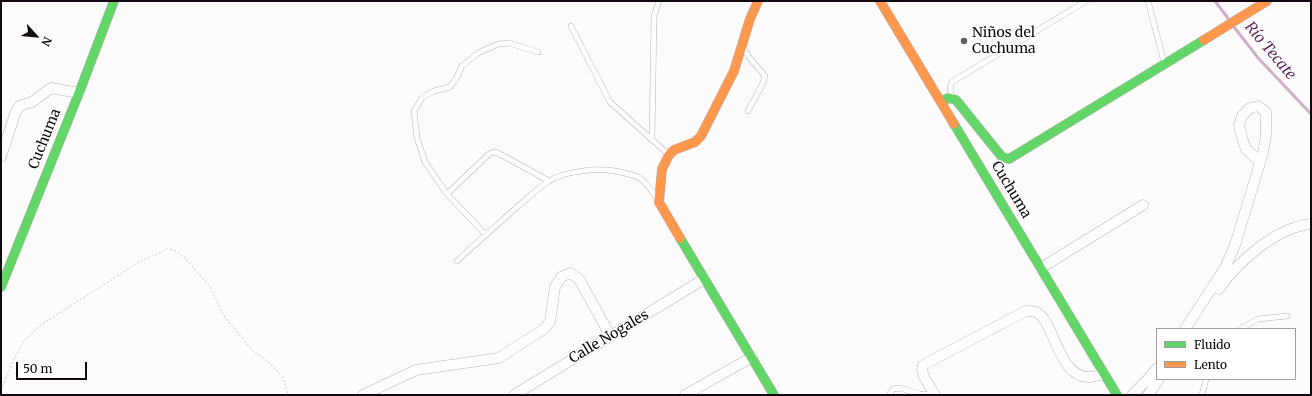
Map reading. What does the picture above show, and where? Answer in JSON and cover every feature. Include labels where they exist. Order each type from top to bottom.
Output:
[{"type":"street","name":"Cuchuma","points":[[1,287],[79,93],[114,1]]},
{"type":"street","points":[[758,1],[750,19],[734,71],[701,136],[695,142],[676,148],[669,155],[664,164],[659,188],[659,202],[774,395]]},
{"type":"street","name":"Cuchuma","points":[[880,1],[1116,395]]},
{"type":"street","points":[[941,101],[952,98],[956,100],[1002,157],[1009,159],[1267,1]]},
{"type":"street","points":[[1,157],[19,106],[32,102],[51,88],[79,93]]},
{"type":"street","points":[[1186,328],[1225,268],[1234,245],[1260,162],[1265,142],[1267,120],[1266,112],[1258,106],[1250,108],[1242,116],[1239,125],[1246,149],[1260,162]]},
{"type":"street","points":[[1041,268],[1143,205]]},
{"type":"street","points":[[1194,328],[1230,274],[1246,258],[1280,235],[1294,228],[1311,224]]},
{"type":"street","points":[[363,395],[416,370],[499,358],[544,329],[550,322],[555,287],[561,277],[570,273],[579,279],[611,337]]},
{"type":"street","name":"Calle Nogales","points":[[514,395],[704,279]]},
{"type":"street","points":[[935,395],[924,377],[922,370],[923,365],[1026,311],[1036,312],[1044,320],[1064,361],[1077,375],[1088,378],[1104,374]]},
{"type":"street","points":[[685,395],[752,357]]},
{"type":"street","points":[[1132,395],[1156,369]]},
{"type":"street","points":[[1148,395],[1157,380]]},
{"type":"lane","points":[[652,140],[654,16],[659,1]]},
{"type":"lane","points":[[952,98],[950,88],[952,82],[1086,1]]},
{"type":"lane","points":[[1148,1],[1164,63]]},
{"type":"lane","points":[[571,26],[610,102],[669,155]]},
{"type":"lane","points":[[486,234],[447,194],[425,162],[417,138],[414,111],[422,98],[434,91],[450,87],[456,79],[462,66],[478,52],[498,44],[510,44],[538,52]]},
{"type":"lane","points":[[742,46],[748,56],[765,76],[763,83],[748,111]]},
{"type":"lane","points":[[447,194],[489,154],[494,152],[549,181]]},
{"type":"lane","points":[[456,261],[549,181],[559,176],[591,170],[609,170],[625,173],[643,180],[659,202]]},
{"type":"lane","points":[[1242,328],[1258,319],[1287,316]]},
{"type":"lane","points":[[1201,395],[1206,380]]},
{"type":"lane","points":[[889,395],[892,389],[900,388],[920,394],[935,395]]},
{"type":"path","points":[[1,390],[13,361],[24,341],[38,326],[139,262],[168,249],[176,251],[185,258],[210,287],[224,316],[252,350],[271,364],[282,378],[288,395]]},
{"type":"waterway","name":"Río Tecate","points":[[1215,1],[1230,21]]},
{"type":"waterway","name":"Río Tecate","points":[[1234,27],[1259,59],[1311,114]]},
{"type":"traffic: fast","points":[[1,287],[79,93],[114,1]]},
{"type":"traffic: fast","points":[[941,101],[949,98],[956,100],[1002,157],[1009,159],[1204,40]]},
{"type":"traffic: fast","points":[[954,124],[1117,395]]},
{"type":"traffic: fast","points":[[680,238],[774,395]]},
{"type":"traffic: slow","points":[[680,238],[659,202],[662,169],[669,155],[674,150],[695,142],[701,136],[734,71],[750,19],[758,1]]},
{"type":"traffic: slow","points":[[880,1],[954,124]]},
{"type":"traffic: slow","points":[[1204,40],[1267,1]]},
{"type":"place","name":"Niños del Cuchuma","points":[[964,41]]}]
